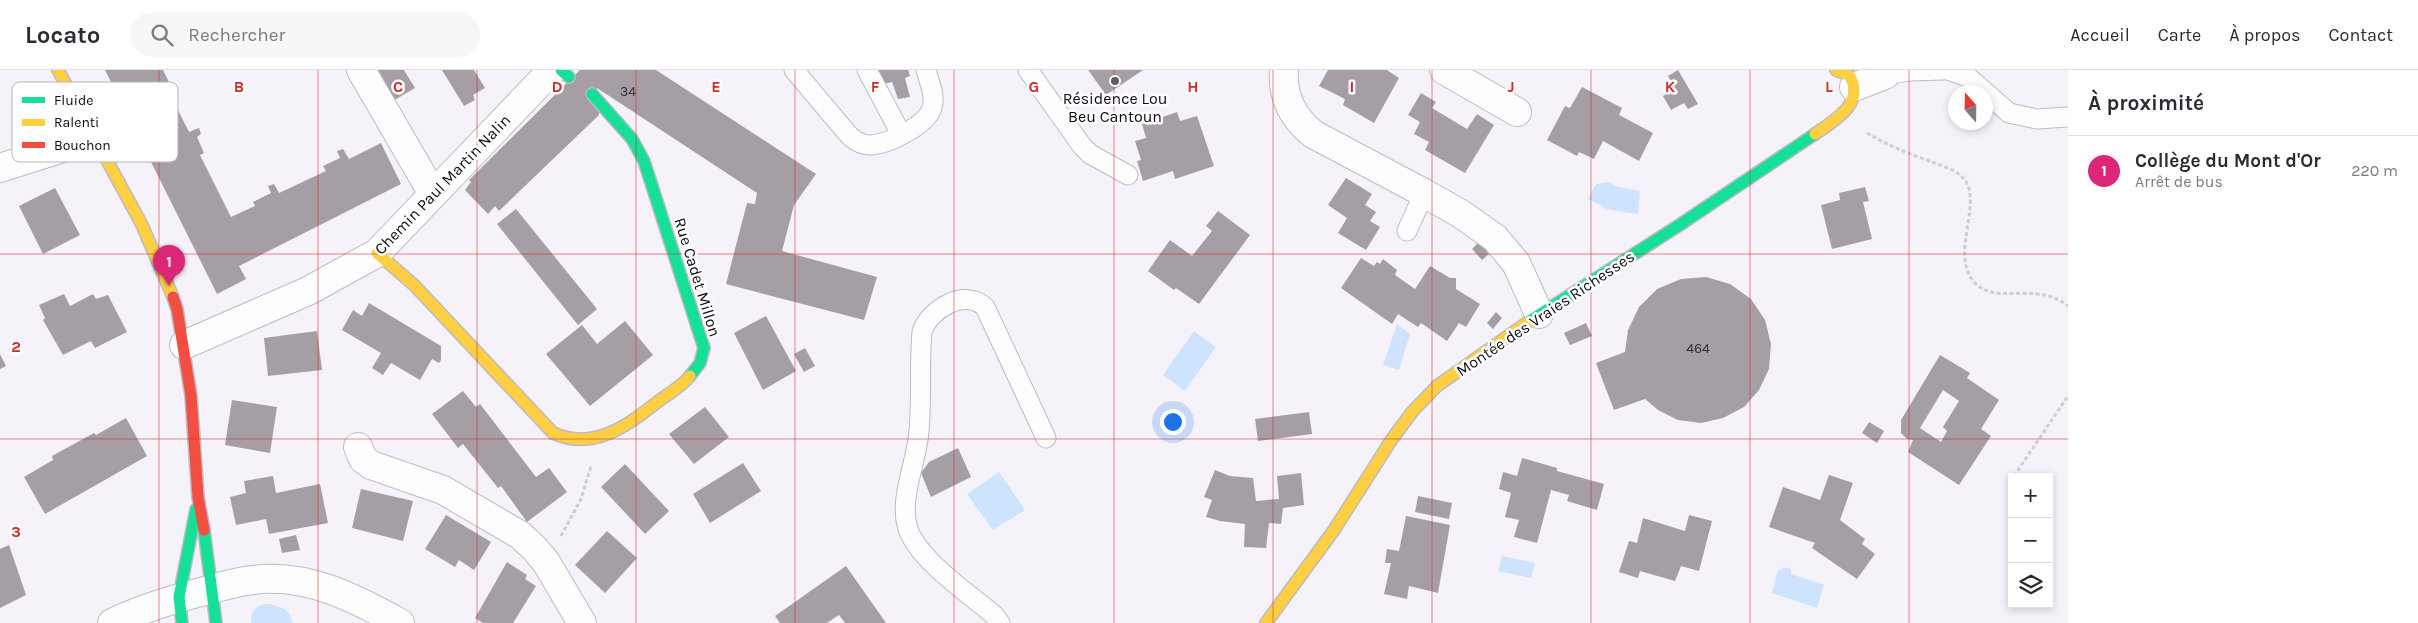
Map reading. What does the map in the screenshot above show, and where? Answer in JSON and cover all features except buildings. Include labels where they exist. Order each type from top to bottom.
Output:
[{"type":"street","points":[[58,70],[65,82]]},
{"type":"street","points":[[361,70],[434,194]]},
{"type":"street","points":[[1284,70],[1284,92],[1295,117],[1304,127],[1313,134],[1468,218],[1495,238],[1516,264],[1539,314]]},
{"type":"street","points":[[1444,70],[1516,112]]},
{"type":"street","name":"Chemin Paul Martin Nalin","points":[[184,345],[308,291],[377,253],[434,194],[561,72]]},
{"type":"street","name":"Montée des Vraies Richesses","points":[[1266,623],[1329,537],[1387,444],[1422,400],[1437,386],[1539,314],[1678,226],[1841,116],[1853,100],[1845,78],[1885,75]]},
{"type":"street","name":"Rue Cadet Millon","points":[[377,253],[414,285],[553,433],[566,439],[577,440],[612,433],[629,425],[688,379],[700,363],[704,348],[694,308],[644,160],[632,139],[592,94]]},
{"type":"street","points":[[0,168],[19,162]]},
{"type":"street","points":[[107,162],[160,264],[177,309],[191,396],[198,497],[209,554],[216,623]]},
{"type":"street","points":[[358,447],[363,459],[371,465],[443,490],[510,529],[534,548],[546,562],[582,623]]},
{"type":"street","points":[[180,610],[198,497]]},
{"type":"street","points":[[112,623],[137,610],[180,610],[213,589],[254,580],[288,580],[309,583],[353,598],[400,623]]},
{"type":"lane","points":[[794,70],[853,139],[870,145],[901,134],[919,125],[932,109],[932,94],[926,70]]},
{"type":"lane","points":[[867,70],[901,134]]},
{"type":"lane","points":[[1028,70],[1082,146],[1090,154],[1128,175]]},
{"type":"lane","points":[[1885,75],[1910,70],[1943,70]]},
{"type":"lane","points":[[1948,70],[1968,77],[2009,112],[2036,119],[2068,117]]},
{"type":"lane","points":[[1407,231],[1424,193]]},
{"type":"lane","points":[[1000,623],[994,615],[933,563],[914,542],[908,527],[905,508],[919,441],[922,332],[934,313],[960,300],[977,302],[985,307],[1046,438]]},
{"type":"path","points":[[1841,116],[1886,144],[1953,171],[1966,182],[1970,197],[1965,257],[1971,278],[1976,284],[1992,294],[2032,292],[2048,294],[2068,306]]},
{"type":"path","points":[[2016,473],[2068,396]]},
{"type":"path","points":[[546,562],[581,499],[592,464]]},
{"type":"water","points":[[1607,182],[1619,187],[1640,191],[1638,214],[1607,209],[1588,199],[1596,184]]},
{"type":"water","points":[[1397,324],[1410,334],[1399,370],[1383,365]]},
{"type":"water","points":[[1194,331],[1216,347],[1185,391],[1163,375]]},
{"type":"water","points":[[999,472],[1025,510],[993,530],[967,494]]},
{"type":"water","points":[[1502,556],[1535,563],[1531,578],[1498,571]]},
{"type":"water","points":[[1783,567],[1791,569],[1791,574],[1824,585],[1817,608],[1772,593],[1778,570],[1782,570]]},
{"type":"waterway","points":[[267,620],[276,623]]},
{"type":"traffic: fast","points":[[561,70],[569,77]]},
{"type":"traffic: fast","points":[[592,94],[632,139],[644,161],[704,348],[700,363],[690,376]]},
{"type":"traffic: fast","points":[[1528,322],[1678,226],[1815,134]]},
{"type":"traffic: fast","points":[[182,623],[179,597],[196,509]]},
{"type":"traffic: fast","points":[[204,530],[216,623]]},
{"type":"traffic: slow","points":[[58,70],[65,82]]},
{"type":"traffic: slow","points":[[1815,134],[1846,110],[1854,94],[1849,75],[1836,70]]},
{"type":"traffic: slow","points":[[108,162],[142,225],[173,297]]},
{"type":"traffic: slow","points":[[377,253],[414,285],[553,433],[568,438],[583,439],[611,433],[636,418],[680,386],[690,376]]},
{"type":"traffic: slow","points":[[1266,623],[1334,530],[1392,439],[1412,412],[1437,386],[1528,322]]},
{"type":"traffic: jam","points":[[173,297],[177,309],[191,396],[198,497],[204,530]]},
{"type":"place","name":"Résidence Lou Beu Cantoun","points":[[1115,81]]},
{"type":"place","name":"Collège du Mont d'Or","points":[[169,286]]}]
